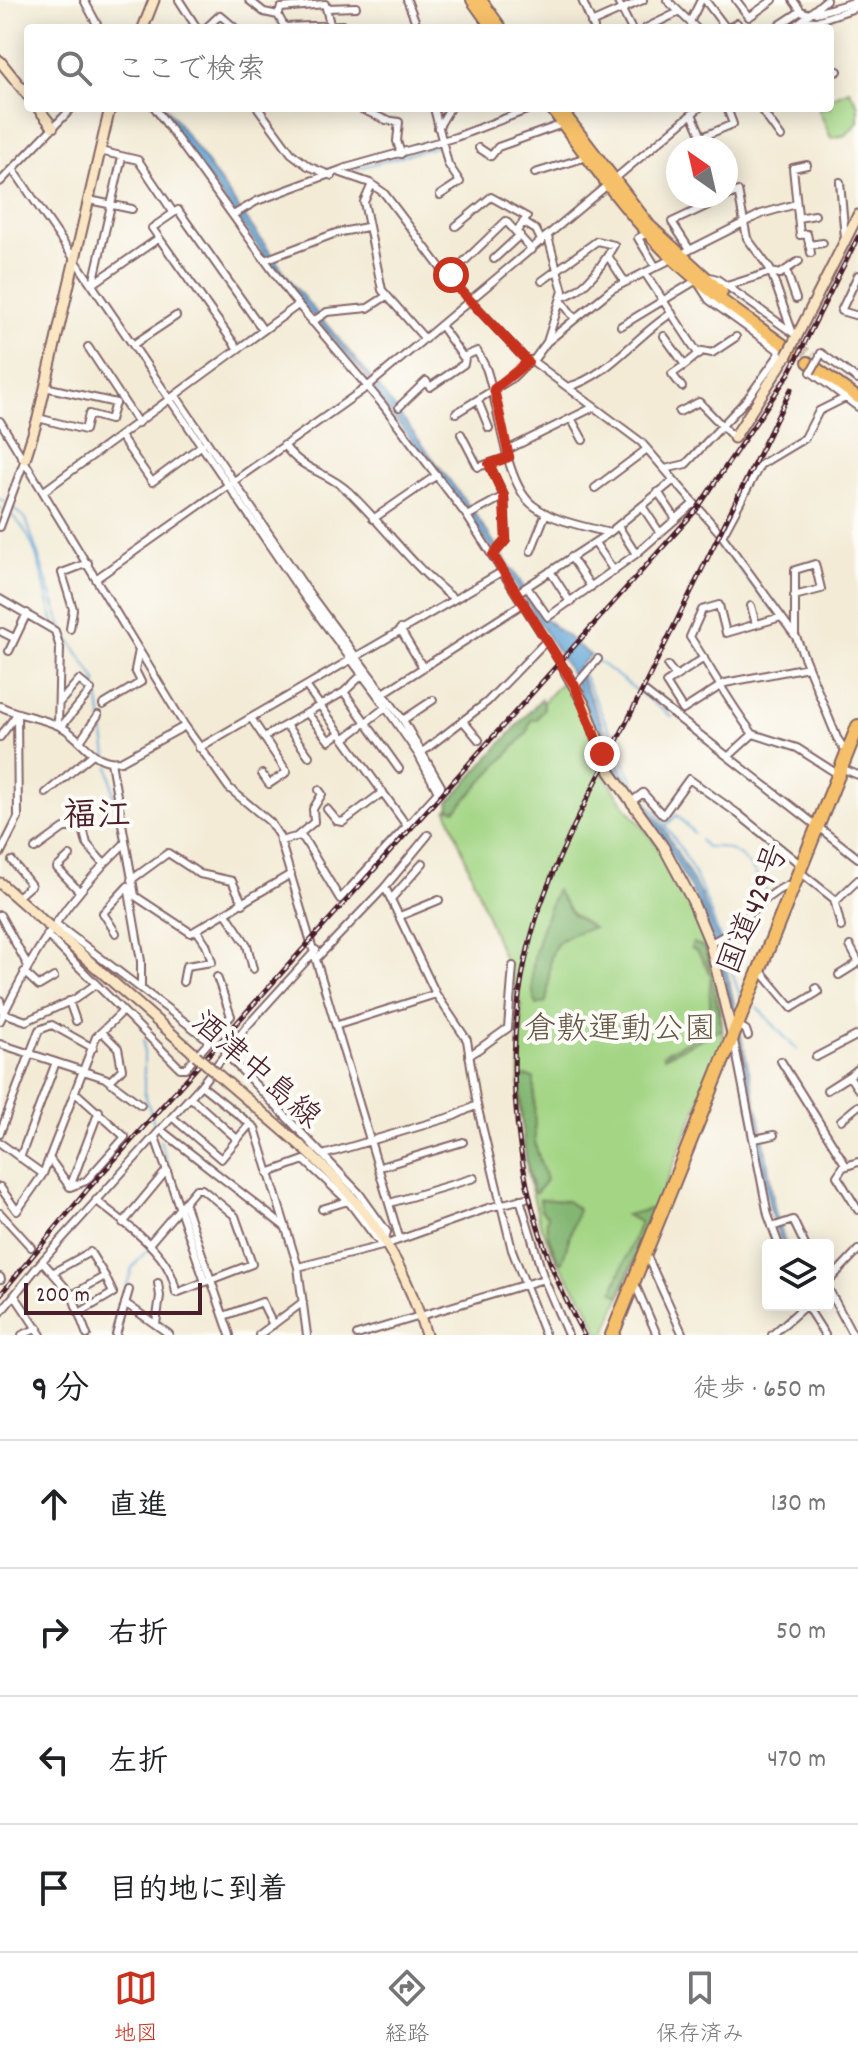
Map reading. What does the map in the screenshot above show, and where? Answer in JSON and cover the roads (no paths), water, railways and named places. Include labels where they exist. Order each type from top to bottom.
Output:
[{"type":"highway","name":"国道429号","points":[[612,1335],[858,726]]},
{"type":"main road","points":[[472,0],[489,24]]},
{"type":"main road","points":[[481,0],[489,24]]},
{"type":"main road","points":[[554,112],[587,157],[681,255],[699,279],[792,346]]},
{"type":"main road","points":[[563,112],[647,233],[681,255]]},
{"type":"main road","points":[[813,361],[858,390]]},
{"type":"main road","points":[[813,361],[858,398]]},
{"type":"street","points":[[84,0],[97,24]]},
{"type":"street","points":[[145,24],[154,0]]},
{"type":"street","points":[[179,0],[194,24]]},
{"type":"street","points":[[249,0],[264,12],[282,20],[330,24],[325,4],[282,20]]},
{"type":"street","points":[[279,0],[282,20]]},
{"type":"street","points":[[407,0],[417,24]]},
{"type":"street","points":[[582,0],[592,24]]},
{"type":"street","points":[[617,0],[629,24]]},
{"type":"street","points":[[597,24],[643,0]]},
{"type":"street","points":[[667,0],[690,22],[703,0],[724,24]]},
{"type":"street","points":[[736,0],[749,17],[773,0]]},
{"type":"street","points":[[793,0],[816,21],[858,4]]},
{"type":"street","points":[[807,14],[812,0]]},
{"type":"street","points":[[797,24],[826,0]]},
{"type":"street","points":[[784,24],[807,14],[858,4]]},
{"type":"street","points":[[327,8],[356,7]]},
{"type":"street","points":[[654,24],[679,12]]},
{"type":"street","points":[[210,24],[220,15],[230,24]]},
{"type":"street","points":[[0,61],[24,91]]},
{"type":"street","points":[[41,112],[53,127]]},
{"type":"street","points":[[0,182],[68,112]]},
{"type":"street","points":[[0,527],[3,508],[25,459],[38,418],[109,112]]},
{"type":"street","points":[[158,112],[236,213],[298,305],[315,319],[370,384],[470,514],[497,553],[503,571],[522,590],[539,616],[546,641],[576,686],[610,772],[652,830],[717,940],[733,1038],[759,1138],[778,1239]]},
{"type":"street","points":[[261,112],[291,153],[308,166],[332,176]]},
{"type":"street","points":[[368,112],[399,122],[397,141],[401,154]]},
{"type":"street","points":[[435,112],[442,144],[460,182],[440,195]]},
{"type":"street","points":[[438,128],[448,112]]},
{"type":"street","points":[[236,213],[343,171],[442,144],[522,112]]},
{"type":"street","points":[[97,578],[370,384],[694,112]]},
{"type":"street","points":[[692,114],[702,137],[733,124],[728,112]]},
{"type":"street","points":[[763,112],[781,137]]},
{"type":"street","points":[[479,148],[491,156],[498,147],[563,124]]},
{"type":"street","points":[[100,151],[138,160],[173,212]]},
{"type":"street","points":[[93,284],[122,157]]},
{"type":"street","points":[[535,173],[587,157]]},
{"type":"street","points":[[807,165],[793,168],[800,235],[807,234],[810,249],[823,243]]},
{"type":"street","points":[[13,169],[174,398],[231,485]]},
{"type":"street","points":[[343,171],[371,185],[397,211],[470,302],[530,361],[568,387],[665,469],[691,506],[722,536],[796,637]]},
{"type":"street","points":[[840,182],[845,241]]},
{"type":"street","points":[[371,185],[364,202],[367,227],[385,297],[425,339]]},
{"type":"street","points":[[681,255],[672,222],[738,191],[747,223],[747,238],[771,272],[792,346]]},
{"type":"street","points":[[456,226],[491,197],[527,217],[519,233],[494,259]]},
{"type":"street","points":[[89,200],[132,209]]},
{"type":"street","points":[[456,413],[494,389],[575,319],[625,282],[761,214],[796,204]]},
{"type":"street","points":[[238,349],[152,228],[173,212],[178,210],[263,330]]},
{"type":"street","points":[[798,218],[815,215]]},
{"type":"street","points":[[679,412],[699,402],[734,438],[792,346],[858,215]]},
{"type":"street","points":[[449,276],[506,221],[532,250]]},
{"type":"street","points":[[523,222],[545,239],[559,270],[562,298],[547,342]]},
{"type":"street","points":[[268,258],[336,233],[367,227]]},
{"type":"street","points":[[647,233],[638,238],[656,267]]},
{"type":"street","points":[[93,284],[159,238]]},
{"type":"street","points":[[542,281],[597,241],[614,245],[578,291],[562,298]]},
{"type":"street","points":[[608,256],[625,282]]},
{"type":"street","points":[[727,286],[771,272],[780,274],[799,261]]},
{"type":"street","points":[[786,270],[796,299]]},
{"type":"street","points":[[645,273],[699,355]]},
{"type":"street","points":[[858,275],[841,311],[858,316]]},
{"type":"street","points":[[699,279],[709,300],[792,346]]},
{"type":"street","points":[[621,326],[699,279],[717,279],[792,346]]},
{"type":"street","points":[[315,319],[362,310],[385,297]]},
{"type":"street","points":[[562,298],[575,319]]},
{"type":"street","points":[[44,491],[298,305]]},
{"type":"street","points":[[568,387],[594,377],[672,313]]},
{"type":"street","points":[[134,344],[176,316]]},
{"type":"street","points":[[399,407],[426,381],[430,387],[464,364],[465,358],[441,326]]},
{"type":"street","points":[[664,336],[685,365]]},
{"type":"street","points":[[682,387],[672,374],[705,350],[712,353],[736,337]]},
{"type":"street","points":[[665,469],[686,464],[792,346]]},
{"type":"street","points":[[88,347],[138,423]]},
{"type":"street","points":[[465,358],[478,353],[494,389],[508,453],[524,497],[546,513],[609,533]]},
{"type":"street","points":[[858,380],[821,353],[813,361],[845,398],[858,407]]},
{"type":"street","points":[[45,387],[125,405]]},
{"type":"street","points":[[174,398],[202,445],[420,753]]},
{"type":"street","points":[[722,536],[760,465],[805,438],[819,411],[845,398]]},
{"type":"street","points":[[478,401],[489,428]]},
{"type":"street","points":[[38,418],[85,430],[89,414],[110,420],[115,403]]},
{"type":"street","points":[[461,434],[478,467],[593,408]]},
{"type":"street","points":[[572,420],[583,440]]},
{"type":"street","points":[[0,421],[199,748],[229,788],[270,822],[280,841],[317,954],[399,1237]]},
{"type":"street","points":[[120,436],[152,482],[202,445]]},
{"type":"street","points":[[284,445],[299,464],[348,491],[424,575],[453,598]]},
{"type":"street","points":[[595,488],[646,450]]},
{"type":"street","points":[[489,464],[504,496],[506,540],[497,553]]},
{"type":"street","points":[[373,519],[437,475]]},
{"type":"street","points":[[522,590],[609,533],[672,480]]},
{"type":"street","points":[[658,492],[676,519]]},
{"type":"street","points":[[470,514],[504,496]]},
{"type":"street","points":[[642,506],[660,533]]},
{"type":"street","points":[[522,590],[524,603],[539,616],[548,617],[636,554],[691,506]]},
{"type":"street","points":[[531,551],[546,513]]},
{"type":"street","points":[[618,526],[636,554]]},
{"type":"street","points":[[595,543],[614,571]]},
{"type":"street","points":[[571,557],[591,587]]},
{"type":"street","points":[[70,629],[73,609],[62,573],[88,563]]},
{"type":"street","points":[[794,596],[821,589],[815,564],[795,570],[794,596],[796,637],[837,738],[847,753]]},
{"type":"street","points":[[199,748],[503,571]]},
{"type":"street","points":[[550,571],[570,602]]},
{"type":"street","points":[[0,599],[55,631],[60,648],[60,726]]},
{"type":"street","points":[[380,695],[524,603]]},
{"type":"street","points":[[779,617],[726,633],[719,605],[702,610],[690,637],[721,684],[725,697],[753,734],[797,748],[840,772],[858,775]]},
{"type":"street","points":[[751,606],[756,624]]},
{"type":"street","points":[[9,651],[27,613]]},
{"type":"street","points":[[400,629],[422,666]]},
{"type":"street","points":[[2,632],[14,638]]},
{"type":"street","points":[[420,753],[487,702],[546,641]]},
{"type":"street","points":[[103,705],[141,682],[135,670],[139,650]]},
{"type":"street","points":[[296,837],[310,847],[340,899],[438,792],[403,720],[362,675],[352,658]]},
{"type":"street","points":[[683,710],[666,683],[704,658]]},
{"type":"street","points":[[576,686],[597,660]]},
{"type":"street","points":[[668,666],[676,676]]},
{"type":"street","points":[[675,716],[721,684],[807,667]]},
{"type":"street","points":[[264,737],[344,692],[362,675]]},
{"type":"street","points":[[59,703],[79,680],[91,690],[60,726]]},
{"type":"street","points":[[306,686],[407,826]]},
{"type":"street","points":[[344,692],[399,769]]},
{"type":"street","points":[[645,692],[819,824],[858,858]]},
{"type":"street","points":[[403,720],[433,700]]},
{"type":"street","points":[[0,706],[60,726],[82,739],[97,760],[111,762],[121,761],[185,726]]},
{"type":"street","points":[[308,714],[329,741],[366,722],[386,707]]},
{"type":"street","points":[[0,737],[17,714]]},
{"type":"street","points":[[0,854],[18,818],[17,714]]},
{"type":"street","points":[[82,739],[98,715]]},
{"type":"street","points":[[251,718],[287,772],[269,784],[262,774]]},
{"type":"street","points":[[463,721],[479,740]]},
{"type":"street","points":[[286,725],[309,756]]},
{"type":"street","points":[[729,756],[753,734]]},
{"type":"street","points":[[46,793],[93,754]]},
{"type":"street","points":[[111,762],[141,961],[141,988]]},
{"type":"street","points":[[631,802],[641,794],[663,815],[689,779],[737,813],[836,901],[841,927]]},
{"type":"street","points":[[280,841],[296,837],[314,822],[313,809],[322,794],[319,790]]},
{"type":"street","points":[[327,809],[337,821],[343,822],[383,792]]},
{"type":"street","points":[[35,849],[64,828],[83,828],[87,844],[104,864]]},
{"type":"street","points":[[0,1313],[96,1200],[162,1131],[227,1055],[247,1026],[385,887],[428,835]]},
{"type":"street","points":[[2,1016],[25,968],[52,929],[79,891],[124,844]]},
{"type":"street","points":[[116,933],[103,913],[130,883],[168,853],[200,874],[232,881],[243,904]]},
{"type":"street","points":[[70,856],[57,868],[79,891]]},
{"type":"street","points":[[12,861],[31,885],[16,898]]},
{"type":"street","points":[[391,899],[423,863]]},
{"type":"street","points":[[130,883],[135,896],[191,933],[227,915],[291,874]]},
{"type":"street","points":[[836,901],[858,880]]},
{"type":"street","name":"酒津中島線","points":[[0,883],[337,1178],[406,1275],[426,1335]]},
{"type":"street","points":[[717,940],[746,920],[767,896],[788,885],[793,886]]},
{"type":"street","points":[[385,887],[436,994],[467,1040],[477,1105],[512,1250],[545,1335]]},
{"type":"street","points":[[400,916],[439,900]]},
{"type":"street","points":[[0,915],[25,968],[39,986],[54,977]]},
{"type":"street","points":[[227,915],[247,945],[253,969]]},
{"type":"street","points":[[52,929],[141,988],[207,1042]]},
{"type":"street","points":[[52,929],[96,984],[180,1068],[186,1068],[231,1016],[217,977]]},
{"type":"street","points":[[183,982],[186,966],[212,962],[198,932]]},
{"type":"street","points":[[839,975],[858,962],[850,946]]},
{"type":"street","points":[[469,1056],[508,1028],[513,966]]},
{"type":"street","points":[[760,970],[792,1008],[818,992],[816,988]]},
{"type":"street","points":[[2,1016],[26,1021],[69,1001],[96,984]]},
{"type":"street","points":[[338,1025],[436,994]]},
{"type":"street","points":[[0,1000],[2,1016]]},
{"type":"street","points":[[69,1001],[76,1021]]},
{"type":"street","points":[[6,1221],[17,1211],[43,1174],[93,1048],[102,1032],[122,1012]]},
{"type":"street","points":[[0,1133],[39,1030],[52,1025],[93,1048]]},
{"type":"street","points":[[738,1025],[748,1036]]},
{"type":"street","points":[[102,1032],[118,1048],[122,1069],[110,1081]]},
{"type":"street","points":[[816,1057],[858,1035]]},
{"type":"street","points":[[0,1044],[110,1081],[141,1105]]},
{"type":"street","points":[[227,1055],[367,1203],[387,1232],[385,1243]]},
{"type":"street","points":[[781,1061],[844,1167]]},
{"type":"street","points":[[20,1158],[56,1062]]},
{"type":"street","points":[[827,1090],[858,1069]]},
{"type":"street","points":[[849,1076],[858,1089]]},
{"type":"street","points":[[201,1085],[255,1128],[298,1267],[307,1335]]},
{"type":"street","points":[[70,1187],[86,1181],[125,1137],[76,1093]]},
{"type":"street","points":[[190,1097],[237,1139]]},
{"type":"street","points":[[0,1100],[11,1103]]},
{"type":"street","points":[[323,1155],[454,1116],[477,1105]]},
{"type":"street","points":[[841,1120],[858,1106]]},
{"type":"street","points":[[70,1187],[99,1111]]},
{"type":"street","points":[[172,1117],[221,1159],[250,1124]]},
{"type":"street","points":[[162,1131],[285,1227]]},
{"type":"street","points":[[759,1138],[774,1135]]},
{"type":"street","points":[[155,1137],[230,1335]]},
{"type":"street","points":[[380,1167],[463,1142]]},
{"type":"street","points":[[0,1143],[43,1174]]},
{"type":"street","points":[[49,1158],[70,1187]]},
{"type":"street","points":[[268,1173],[304,1160],[348,1201],[385,1243]]},
{"type":"street","points":[[858,1162],[844,1167],[837,1176],[858,1210]]},
{"type":"street","points":[[123,1223],[167,1170]]},
{"type":"street","points":[[390,1203],[474,1178]]},
{"type":"street","points":[[0,1187],[17,1211]]},
{"type":"street","points":[[96,1200],[150,1246],[174,1277],[176,1293],[252,1264],[235,1216],[202,1189],[196,1189],[181,1205],[150,1246]]},
{"type":"street","points":[[849,1197],[858,1190]]},
{"type":"street","points":[[298,1267],[523,1199],[544,1279],[568,1335]]},
{"type":"street","points":[[322,1209],[348,1201]]},
{"type":"street","points":[[0,1213],[31,1247]]},
{"type":"street","points":[[776,1225],[793,1220],[802,1239]]},
{"type":"street","points":[[834,1278],[858,1250]]},
{"type":"street","points":[[54,1272],[90,1252],[105,1276],[113,1293],[79,1313]]},
{"type":"street","points":[[646,1252],[683,1335]]},
{"type":"street","points":[[42,1261],[72,1295],[87,1335]]},
{"type":"street","points":[[72,1295],[105,1276]]},
{"type":"street","points":[[357,1335],[544,1279]]},
{"type":"street","points":[[634,1280],[657,1335]]},
{"type":"street","points":[[156,1324],[160,1296],[158,1283]]},
{"type":"street","points":[[125,1335],[116,1333],[129,1290]]},
{"type":"street","points":[[15,1296],[39,1332],[22,1335]]},
{"type":"street","points":[[834,1297],[853,1335]]},
{"type":"street","points":[[224,1316],[262,1302],[273,1325]]},
{"type":"street","points":[[259,1335],[303,1302]]},
{"type":"street","points":[[125,1303],[169,1334]]},
{"type":"street","points":[[772,1335],[799,1311]]},
{"type":"street","points":[[810,1311],[825,1335]]},
{"type":"water","points":[[161,112],[169,112],[176,120],[294,286],[372,379],[370,381],[289,289]]},
{"type":"water","points":[[377,385],[475,514],[545,619],[590,655],[577,669],[629,785],[664,829],[701,896],[721,946],[763,1135],[775,1213],[784,1239],[780,1239],[771,1214],[716,949],[696,898],[660,833],[619,781],[571,673],[471,517],[372,389]]},
{"type":"waterway","points":[[490,4],[504,24]]},
{"type":"waterway","points":[[791,24],[803,17]]},
{"type":"waterway","points":[[355,169],[441,145]]},
{"type":"waterway","points":[[319,168],[332,171]]},
{"type":"waterway","points":[[518,347],[527,357]]},
{"type":"waterway","points":[[678,489],[688,504]]},
{"type":"waterway","points":[[0,499],[5,503]]},
{"type":"waterway","points":[[11,507],[26,519],[63,630],[96,680],[107,756]]},
{"type":"waterway","points":[[692,509],[773,610]]},
{"type":"waterway","points":[[8,513],[28,535],[40,566],[56,629]]},
{"type":"waterway","points":[[62,672],[63,650]]},
{"type":"waterway","points":[[591,656],[672,717]]},
{"type":"waterway","points":[[579,666],[614,740]]},
{"type":"waterway","points":[[617,748],[638,792]]},
{"type":"waterway","points":[[109,766],[121,843]]},
{"type":"waterway","points":[[847,775],[858,778]]},
{"type":"waterway","points":[[642,797],[662,821],[692,868],[741,998]]},
{"type":"waterway","points":[[667,824],[677,815],[694,833]]},
{"type":"waterway","points":[[700,840],[706,847],[728,849],[744,859],[768,893],[763,897]]},
{"type":"waterway","points":[[123,850],[128,879]]},
{"type":"waterway","points":[[757,1007],[797,1050]]},
{"type":"waterway","points":[[144,1040],[144,1091],[156,1129]]},
{"type":"waterway","points":[[160,1141],[180,1199]]},
{"type":"waterway","points":[[112,1335],[132,1268],[155,1241]]},
{"type":"waterway","points":[[209,1284],[217,1306]]},
{"type":"tunnel","points":[[799,347],[812,356]]},
{"type":"railway","points":[[0,1295],[88,1189],[697,509],[790,372],[858,237]]},
{"type":"railway","points":[[584,1335],[540,1234],[526,1180],[517,1126],[514,1070],[517,1015],[525,961],[540,907],[573,827],[791,389]]},
{"type":"district","name":"福江","points":[[97,818]]},
{"type":"park label","name":"倉敷運動公園","points":[[620,1032]]}]
